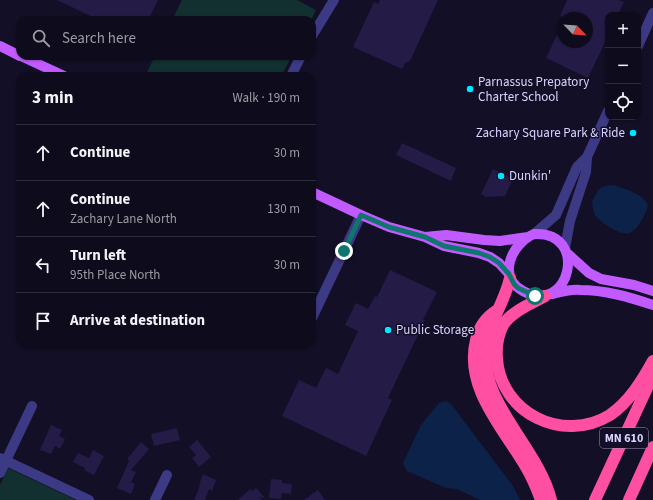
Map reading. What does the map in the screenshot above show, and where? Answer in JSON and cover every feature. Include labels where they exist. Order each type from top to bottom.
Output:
[{"type":"highway","points":[[510,276],[507,290],[486,343],[485,362],[489,384],[499,404],[537,465],[546,484],[551,500]]},
{"type":"highway","points":[[548,295],[516,312],[510,317],[504,325],[497,345],[497,364],[504,386],[513,400],[532,416],[541,421],[567,426],[585,426],[603,419],[618,409],[626,401],[637,388],[653,361]]},
{"type":"highway","points":[[499,309],[481,325],[474,352],[476,374],[479,387],[486,402],[526,467],[541,500]]},
{"type":"highway","name":"MN 610","points":[[595,500],[653,375]]},
{"type":"highway","name":"MN 610","points":[[629,500],[653,447]]},
{"type":"main road","points":[[0,46],[16,54]]},
{"type":"main road","points":[[29,60],[55,72]]},
{"type":"main road","points":[[316,194],[389,227],[425,237],[444,246],[479,253],[490,257],[499,263],[518,288],[535,296],[548,295],[570,290],[588,290],[622,296],[653,305]]},
{"type":"main road","points":[[425,237],[446,235],[484,240],[500,240],[539,234],[553,238],[560,242],[567,251],[589,272],[601,279],[653,291]]},
{"type":"main road","points":[[510,276],[512,256],[521,242],[532,235]]},
{"type":"main road","points":[[548,295],[558,290],[566,277],[569,262],[567,251]]},
{"type":"street","points":[[316,29],[334,0]]},
{"type":"street","points":[[641,39],[653,13]]},
{"type":"street","points":[[293,72],[299,60]]},
{"type":"street","points":[[532,235],[556,215],[577,167],[587,157],[605,118]]},
{"type":"street","points":[[567,251],[570,221],[586,172],[587,157]]},
{"type":"street","points":[[316,310],[361,215]]},
{"type":"street","points":[[0,473],[3,459],[32,406]]},
{"type":"street","points":[[3,459],[89,500]]},
{"type":"street","points":[[155,500],[167,475]]},
{"type":"green space","points":[[182,0],[297,0],[316,10],[313,16],[174,16]]},
{"type":"green space","points":[[153,60],[290,60],[283,72],[147,72]]},
{"type":"green space","points":[[8,468],[76,500],[0,500],[0,485]]},
{"type":"water","points":[[614,185],[638,195],[648,205],[641,221],[635,229],[629,233],[621,232],[605,225],[597,218],[594,212],[592,202],[598,191],[602,187]]},
{"type":"water","points":[[446,401],[451,404],[513,486],[520,500],[480,500],[457,489],[446,488],[407,471],[403,463],[421,425],[439,403]]},
{"type":"building","points":[[57,0],[158,0],[150,16],[91,16]]},
{"type":"building","points":[[380,0],[438,0],[410,61],[405,63],[402,69],[353,47],[374,2],[378,4]]},
{"type":"building","name":"Parnassus Prepatory Charter School","points":[[567,0],[618,0],[624,2],[619,12],[605,12],[605,42],[588,78],[546,58],[557,35],[557,48],[593,48],[593,12],[562,12]]},
{"type":"building","points":[[402,143],[456,168],[451,181],[396,155]]},
{"type":"building","points":[[493,169],[513,179],[505,196],[486,197],[481,194]]},
{"type":"building","points":[[390,270],[437,292],[388,398],[392,400],[366,456],[282,416],[299,380],[316,388],[326,368],[338,374],[358,331],[345,325],[356,303],[368,309],[375,296],[377,297]]},
{"type":"building","points":[[51,425],[62,430],[59,436],[65,439],[60,449],[55,446],[51,454],[40,450]]},
{"type":"building","points":[[177,428],[180,440],[154,446],[151,434]]},
{"type":"building","points":[[197,440],[211,457],[199,467],[192,458],[196,455],[189,447]]},
{"type":"building","points":[[141,442],[149,449],[131,470],[136,472],[131,482],[135,484],[131,494],[117,488],[129,461],[127,459]]},
{"type":"building","points":[[93,450],[104,456],[94,475],[84,470],[85,468],[73,462],[78,453],[89,458]]},
{"type":"building","points":[[203,474],[216,480],[212,491],[209,489],[205,500],[194,500],[200,485]]},
{"type":"building","points":[[271,479],[282,480],[282,483],[292,484],[291,494],[282,493],[281,499],[269,498]]},
{"type":"building","points":[[256,488],[265,498],[259,497],[262,500],[238,500],[250,489],[253,491]]},
{"type":"building","points":[[318,490],[325,500],[304,500]]},
{"type":"place","name":"Parnassus Prepatory Charter School","points":[[470,89]]},
{"type":"place","name":"Zachary Square Park & Ride","points":[[633,133]]},
{"type":"place","name":"Dunkin'","points":[[501,176]]},
{"type":"place","name":"Public Storage","points":[[388,330]]},
{"type":"route","points":[[344,251],[361,215],[389,227],[425,237],[444,246],[479,253],[490,257],[499,263],[509,274],[510,278],[518,288],[535,296]]}]
